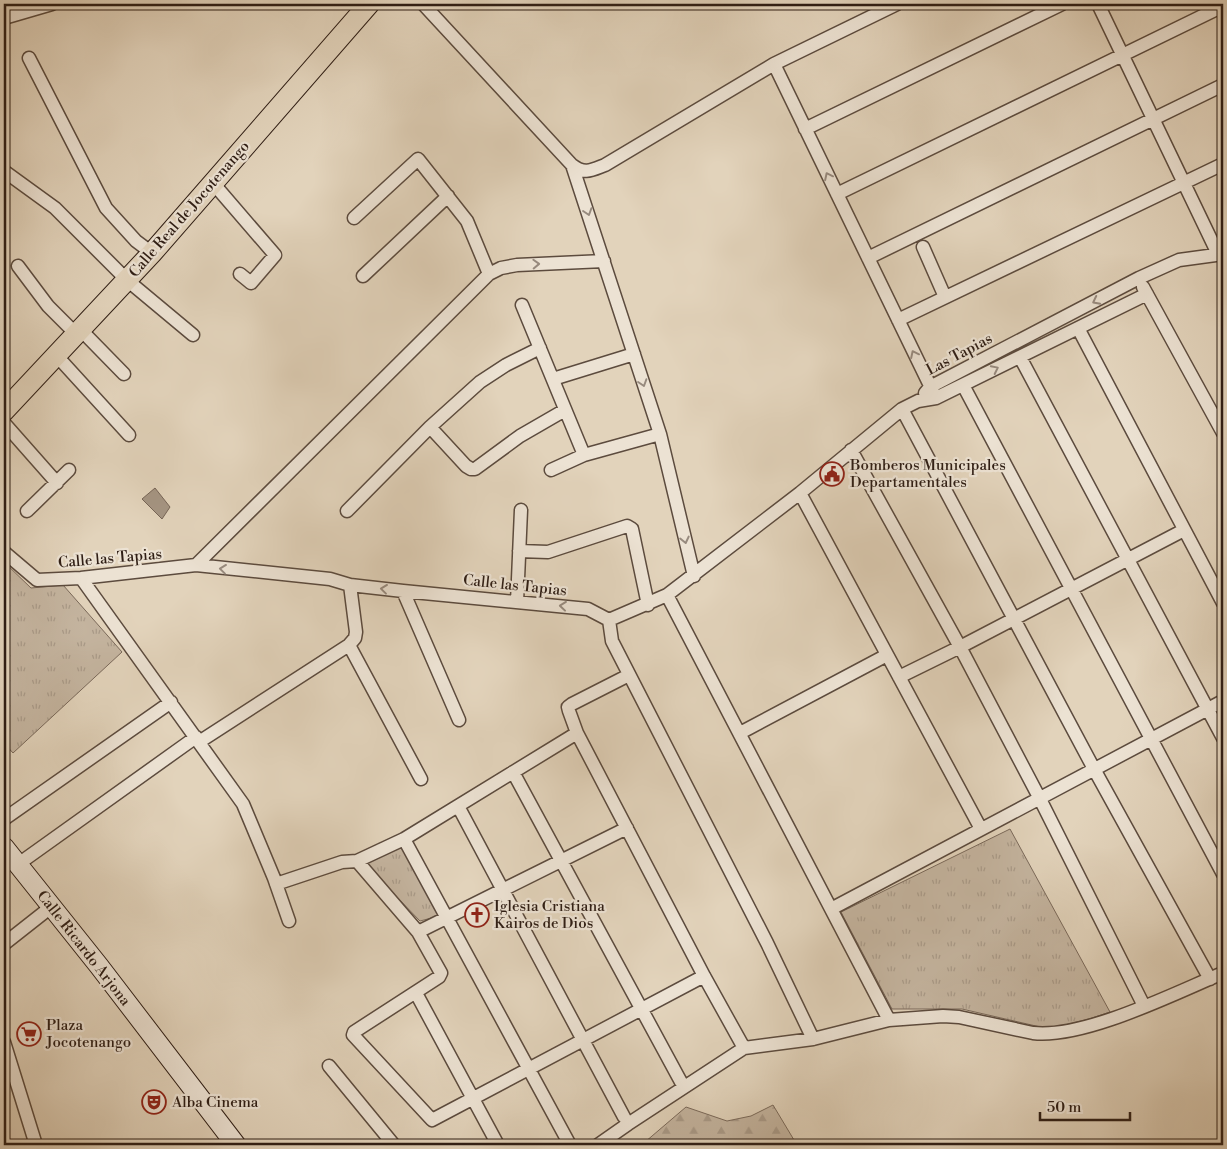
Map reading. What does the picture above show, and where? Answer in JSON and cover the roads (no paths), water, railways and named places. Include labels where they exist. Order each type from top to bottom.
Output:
[{"type":"main road","name":"Calle Real de Jocotenango","points":[[4,411],[152,253],[367,4]]},
{"type":"street","points":[[423,4],[572,165],[579,170],[590,171],[605,165],[774,64],[897,4]]},
{"type":"street","points":[[806,129],[1062,4]]},
{"type":"street","points":[[1098,4],[1183,182],[1221,254]]},
{"type":"street","points":[[4,18],[43,5]]},
{"type":"street","points":[[837,194],[1223,6]]},
{"type":"street","points":[[30,58],[106,208],[136,241],[152,253]]},
{"type":"street","points":[[774,64],[933,392]]},
{"type":"street","points":[[868,258],[1223,85]]},
{"type":"street","points":[[354,218],[418,159],[467,221],[489,274]]},
{"type":"street","points":[[898,320],[1223,164]]},
{"type":"street","points":[[572,165],[660,434],[694,576]]},
{"type":"street","points":[[4,172],[55,208],[127,280],[194,335]]},
{"type":"street","points":[[213,183],[275,255],[251,283],[240,274]]},
{"type":"street","points":[[363,276],[448,196]]},
{"type":"street","points":[[923,247],[945,297]]},
{"type":"street","name":"Las Tapias","points":[[902,409],[1139,278],[1179,260],[1221,254]]},
{"type":"street","points":[[196,565],[489,274],[500,268],[517,265],[604,261]]},
{"type":"street","points":[[18,266],[48,306],[124,374]]},
{"type":"street","points":[[1139,278],[1223,433]]},
{"type":"street","name":"Las Tapias","points":[[933,392],[963,384],[1147,294]]},
{"type":"street","points":[[522,305],[584,455]]},
{"type":"street","points":[[1078,328],[1223,603]]},
{"type":"street","points":[[348,511],[430,427],[480,382],[506,365],[540,348]]},
{"type":"street","points":[[56,354],[129,435]]},
{"type":"street","points":[[553,379],[634,354]]},
{"type":"street","points":[[1020,357],[1223,738]]},
{"type":"street","points":[[963,384],[1223,874]]},
{"type":"street","points":[[813,1039],[758,926],[628,675],[612,641],[609,620],[668,596],[800,493],[902,409],[1094,769],[1210,979]]},
{"type":"street","points":[[430,427],[466,466],[470,469],[475,469],[520,436],[566,410]]},
{"type":"street","points":[[4,423],[57,482]]},
{"type":"street","points":[[550,470],[584,455],[660,434]]},
{"type":"street","points":[[851,450],[960,648],[1040,799],[1144,1006]]},
{"type":"street","points":[[27,511],[69,470]]},
{"type":"street","points":[[800,493],[981,829]]},
{"type":"street","points":[[517,602],[521,510]]},
{"type":"street","points":[[519,551],[548,552],[627,526],[630,527],[648,605]]},
{"type":"street","points":[[899,678],[1184,530]]},
{"type":"street","name":"Calle las Tapias","points":[[4,552],[36,580],[81,578],[196,565],[330,579],[350,585],[403,591],[588,609],[609,620]]},
{"type":"street","points":[[81,578],[243,804],[289,921]]},
{"type":"street","points":[[18,864],[197,740],[349,645],[355,638],[356,632],[350,585]]},
{"type":"street","points":[[403,591],[459,720]]},
{"type":"street","points":[[668,596],[889,1020]]},
{"type":"street","points":[[349,645],[421,779]]},
{"type":"street","points":[[740,733],[887,655]]},
{"type":"street","points":[[628,675],[568,707],[577,733],[704,976],[744,1048]]},
{"type":"street","points":[[831,909],[1223,701]]},
{"type":"street","points":[[4,819],[171,702]]},
{"type":"street","points":[[276,884],[342,862],[357,861],[404,839],[577,733]]},
{"type":"street","points":[[513,772],[681,1082]]},
{"type":"street","points":[[458,806],[624,1117]]},
{"type":"street","points":[[418,932],[628,828]]},
{"type":"street","points":[[404,839],[570,1145]]},
{"type":"street","name":"Calle Ricardo Arjona","points":[[4,848],[99,966],[236,1145]]},
{"type":"street","points":[[357,861],[418,932],[441,973],[439,978],[354,1032],[353,1035],[432,1120],[704,976]]},
{"type":"street","points":[[5,941],[51,906]]},
{"type":"street","points":[[598,1145],[744,1048],[813,1039],[889,1020],[943,1016],[960,1017],[1044,1034],[1058,1033],[1099,1023],[1223,973]]},
{"type":"street","points":[[416,993],[498,1145]]},
{"type":"street","points":[[4,1042],[35,1145]]},
{"type":"street","points":[[329,1066],[394,1145]]},
{"type":"place","name":"Bomberos Municipales Departamentales","points":[[832,474]]},
{"type":"place","name":"Iglesia Cristiana Kairos de Dios","points":[[477,915]]},
{"type":"place","name":"Plaza Jocotenango","points":[[29,1034]]},
{"type":"place","name":"Alba Cinema","points":[[154,1102]]}]
